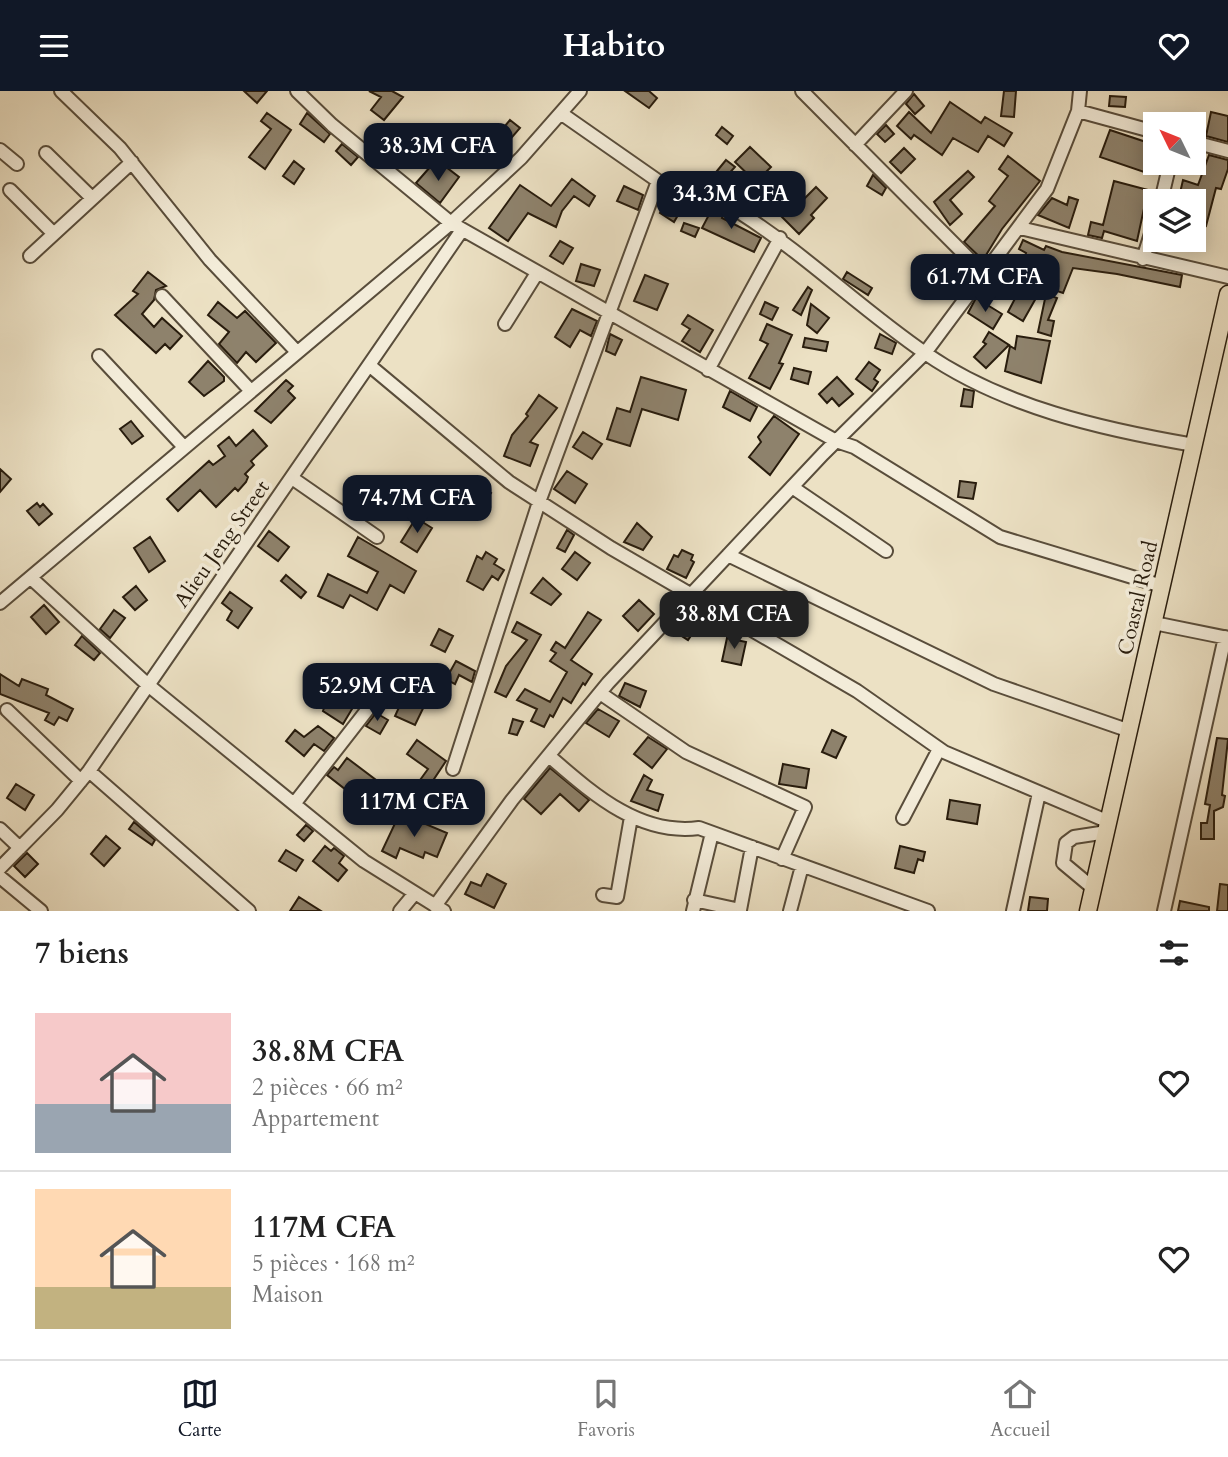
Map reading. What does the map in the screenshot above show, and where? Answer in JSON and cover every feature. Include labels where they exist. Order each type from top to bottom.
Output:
[{"type":"main road","name":"Coastal Road","points":[[1087,911],[1228,294]]},
{"type":"street","points":[[61,91],[132,162],[210,260],[296,351]]},
{"type":"street","points":[[297,91],[332,125],[457,226],[537,273],[836,441],[854,447],[1000,537],[1162,586]]},
{"type":"street","points":[[0,603],[296,351],[457,226],[562,114],[580,91]]},
{"type":"street","points":[[802,91],[985,275]]},
{"type":"street","points":[[855,145],[906,91]]},
{"type":"street","points":[[31,578],[148,685],[364,861],[439,908],[549,756],[600,693],[792,487],[925,353],[1047,189],[1078,111],[1080,91]]},
{"type":"street","points":[[1078,111],[1143,129]]},
{"type":"street","points":[[453,769],[539,502],[658,180],[562,114]]},
{"type":"street","points":[[1206,145],[1228,151]]},
{"type":"street","points":[[0,150],[17,164]]},
{"type":"street","points":[[46,153],[92,198]]},
{"type":"street","points":[[30,256],[132,162]]},
{"type":"street","points":[[10,190],[53,233]]},
{"type":"street","points":[[739,212],[780,238],[925,353],[1007,399],[1153,438],[1194,445]]},
{"type":"street","name":"Alieu Jeng Street","points":[[0,868],[89,771],[369,365],[457,226]]},
{"type":"street","points":[[1020,228],[1228,277]]},
{"type":"street","points":[[708,370],[780,238]]},
{"type":"street","points":[[1143,259],[1145,252]]},
{"type":"street","points":[[505,324],[537,273]]},
{"type":"street","points":[[162,296],[250,390]]},
{"type":"street","points":[[99,356],[184,447]]},
{"type":"street","points":[[369,365],[509,482],[539,502],[857,691],[939,748],[1108,827]]},
{"type":"street","points":[[292,478],[377,537]]},
{"type":"street","points":[[792,487],[886,551]]},
{"type":"street","points":[[728,555],[994,684],[1130,731]]},
{"type":"street","points":[[1154,623],[1227,637],[1164,911]]},
{"type":"street","points":[[295,804],[385,687]]},
{"type":"street","points":[[600,693],[686,752],[805,807],[782,859]]},
{"type":"street","points":[[7,710],[81,781]]},
{"type":"street","points":[[903,818],[939,748]]},
{"type":"street","points":[[549,756],[586,789],[631,817],[681,830],[699,828],[712,832],[928,911]]},
{"type":"street","points":[[89,771],[249,911]]},
{"type":"street","points":[[1013,911],[1039,793]]},
{"type":"street","points":[[603,895],[617,897],[631,817]]},
{"type":"street","points":[[1093,888],[1063,863],[1066,843],[1074,837],[1108,827]]},
{"type":"street","points":[[0,829],[20,848]]},
{"type":"street","points":[[712,832],[693,906],[740,910],[752,847]]},
{"type":"street","points":[[790,911],[802,866]]},
{"type":"street","points":[[0,877],[41,911]]},
{"type":"street","points":[[400,911],[415,893]]},
{"type":"building","points":[[244,91],[267,91],[257,103]]},
{"type":"building","points":[[369,91],[392,91],[403,97],[384,120],[371,110],[381,97]]},
{"type":"building","points":[[625,91],[649,91],[657,98],[649,108]]},
{"type":"building","points":[[1004,91],[1016,91],[1014,117],[1001,116]]},
{"type":"building","points":[[914,94],[924,106],[915,114],[906,104]]},
{"type":"building","points":[[1110,96],[1126,97],[1125,107],[1109,106]]},
{"type":"building","points":[[950,102],[981,123],[985,117],[1012,133],[1004,146],[988,136],[978,152],[953,138],[942,155],[914,135],[911,139],[897,126],[909,112],[931,133]]},
{"type":"building","points":[[1211,112],[1228,116],[1228,142],[1206,136]]},
{"type":"building","points":[[267,113],[291,130],[265,169],[249,157],[271,129],[261,121]]},
{"type":"building","points":[[307,113],[330,134],[324,142],[300,124]]},
{"type":"building","points":[[510,120],[520,128],[500,151],[493,145],[508,129],[505,126]]},
{"type":"building","points":[[886,125],[894,134],[885,142],[877,134]]},
{"type":"building","points":[[722,127],[733,136],[727,144],[716,135]]},
{"type":"building","points":[[1110,130],[1143,141],[1143,172],[1100,157]]},
{"type":"building","points":[[342,144],[358,157],[351,165],[336,151]]},
{"type":"building","points":[[750,147],[771,167],[756,182],[735,162]]},
{"type":"building","points":[[904,148],[915,159],[901,173],[890,162]]},
{"type":"building","points":[[1209,155],[1228,160],[1228,169],[1221,189],[1216,188],[1206,226],[1206,189],[1181,189],[1183,180],[1198,185],[1202,175],[1206,175]]},
{"type":"building","points":[[1008,156],[1040,181],[1002,229],[983,260],[964,242],[995,206],[989,201],[1008,176],[999,169]]},
{"type":"building","points":[[726,160],[735,167],[725,178],[717,171]]},
{"type":"building","points":[[294,161],[304,169],[294,184],[283,176]]},
{"type":"building","points":[[431,166],[441,174],[446,167],[459,177],[440,203],[416,183]]},
{"type":"building","points":[[968,171],[974,177],[950,200],[962,214],[950,225],[934,202]]},
{"type":"building","points":[[873,175],[886,188],[882,195],[867,186]]},
{"type":"building","points":[[572,179],[595,196],[589,206],[574,196],[562,211],[556,227],[528,213],[508,241],[489,228],[520,185],[551,206]]},
{"type":"building","points":[[1114,181],[1144,189],[1143,213],[1137,241],[1104,231],[1102,238],[1088,235],[1091,222],[1103,225]]},
{"type":"building","points":[[624,186],[643,195],[638,210],[617,201]]},
{"type":"building","points":[[816,187],[827,198],[811,215],[814,218],[799,234],[780,215],[795,200],[799,204]]},
{"type":"building","points":[[670,195],[685,203],[674,222],[660,213]]},
{"type":"building","points":[[1069,197],[1078,200],[1069,228],[1038,215],[1052,198],[1067,205]]},
{"type":"building","points":[[712,209],[723,215],[722,218],[761,238],[754,252],[702,228]]},
{"type":"building","points":[[684,223],[699,228],[695,237],[681,231]]},
{"type":"building","points":[[1023,240],[1044,250],[1046,246],[1062,252],[1182,275],[1180,287],[1073,268],[1063,293],[1054,290],[1058,280],[1050,276],[1051,271],[1048,276],[1032,269],[1026,285],[1040,291],[1023,321],[1008,312],[1020,289],[994,275],[999,269],[1016,278],[1026,253],[1019,249]]},
{"type":"building","points":[[560,241],[573,248],[563,264],[550,256]]},
{"type":"building","points":[[581,264],[600,270],[594,286],[576,281]]},
{"type":"building","points":[[148,272],[166,286],[156,290],[154,300],[142,314],[154,327],[162,318],[182,336],[170,349],[165,344],[156,353],[115,315],[138,294],[133,291]]},
{"type":"building","points":[[847,272],[872,288],[868,295],[843,279]]},
{"type":"building","points":[[645,275],[668,284],[657,310],[634,301]]},
{"type":"building","points":[[808,287],[812,290],[801,315],[793,310]]},
{"type":"building","points":[[1046,294],[1057,298],[1048,320],[1054,321],[1051,336],[1038,332]]},
{"type":"building","points":[[976,298],[1002,314],[993,329],[968,313]]},
{"type":"building","points":[[218,302],[237,318],[245,311],[276,343],[256,362],[246,352],[237,363],[219,344],[229,332],[208,315]]},
{"type":"building","points":[[765,302],[778,308],[772,320],[760,314]]},
{"type":"building","points":[[811,304],[829,318],[817,333],[807,325]]},
{"type":"building","points":[[572,309],[597,321],[591,336],[580,330],[570,347],[555,337]]},
{"type":"building","points":[[688,315],[713,330],[700,352],[682,341],[690,329],[682,324]]},
{"type":"building","points":[[767,324],[792,335],[779,363],[783,364],[770,389],[749,378],[768,344],[760,340]]},
{"type":"building","points":[[989,332],[1009,345],[986,368],[974,357],[986,344],[983,342]]},
{"type":"building","points":[[610,334],[622,340],[615,355],[606,351]]},
{"type":"building","points":[[880,334],[896,343],[892,354],[875,348]]},
{"type":"building","points":[[1017,336],[1050,341],[1041,383],[1005,371],[1010,346],[1015,349]]},
{"type":"building","points":[[805,338],[828,342],[826,351],[803,347]]},
{"type":"building","points":[[208,361],[224,377],[224,381],[204,396],[189,382]]},
{"type":"building","points":[[869,362],[880,370],[874,379],[878,382],[872,391],[856,379]]},
{"type":"building","points":[[794,368],[811,372],[808,384],[791,379]]},
{"type":"building","points":[[641,377],[686,390],[678,420],[642,409],[630,446],[607,439],[617,408],[630,412]]},
{"type":"building","points":[[837,377],[853,394],[839,406],[832,398],[827,403],[819,394]]},
{"type":"building","points":[[286,380],[293,386],[288,391],[295,398],[271,423],[255,411]]},
{"type":"building","points":[[964,389],[974,391],[972,407],[961,406]]},
{"type":"building","points":[[730,391],[757,407],[750,421],[723,407]]},
{"type":"building","points":[[539,395],[557,408],[530,442],[538,445],[530,466],[504,456],[512,435],[528,416],[526,414]]},
{"type":"building","points":[[774,416],[799,434],[770,475],[749,457],[761,442],[758,437]]},
{"type":"building","points":[[131,421],[143,436],[132,444],[120,429]]},
{"type":"building","points":[[253,430],[267,446],[251,461],[254,465],[245,474],[248,477],[246,482],[238,491],[235,488],[216,507],[200,490],[178,511],[167,499],[209,461],[213,465],[225,456],[218,446],[229,437],[236,446]]},
{"type":"building","points":[[583,432],[602,444],[592,459],[573,447]]},
{"type":"building","points":[[0,469],[11,479],[0,492]]},
{"type":"building","points":[[567,471],[587,484],[575,503],[554,489]]},
{"type":"building","points":[[436,479],[466,498],[477,483],[491,493],[477,512],[467,505],[462,517],[446,511],[426,496]]},
{"type":"building","points":[[960,481],[976,483],[973,499],[958,497]]},
{"type":"building","points":[[37,503],[40,507],[43,504],[52,514],[39,525],[27,511]]},
{"type":"building","points":[[416,518],[432,528],[417,552],[401,542]]},
{"type":"building","points":[[637,523],[652,537],[643,550],[624,542]]},
{"type":"building","points":[[567,530],[574,535],[565,552],[557,548]]},
{"type":"building","points":[[269,531],[289,547],[278,561],[258,546]]},
{"type":"building","points":[[150,537],[165,561],[149,572],[134,548]]},
{"type":"building","points":[[358,537],[416,571],[404,593],[390,585],[377,610],[350,595],[343,608],[318,596],[328,574],[367,593],[378,572],[348,556]]},
{"type":"building","points":[[682,550],[693,555],[691,560],[694,562],[686,578],[667,569],[674,555],[678,557]]},
{"type":"building","points":[[486,552],[497,559],[494,564],[504,570],[498,580],[492,576],[483,590],[467,581],[477,556],[482,559]]},
{"type":"building","points":[[575,552],[590,563],[577,580],[562,569]]},
{"type":"building","points":[[286,575],[306,592],[301,598],[281,581]]},
{"type":"building","points":[[543,578],[561,594],[551,605],[531,593]]},
{"type":"building","points":[[136,586],[147,600],[135,610],[123,597]]},
{"type":"building","points":[[230,592],[252,608],[238,628],[227,620],[232,611],[222,603]]},
{"type":"building","points":[[639,600],[654,614],[638,631],[623,616]]},
{"type":"building","points":[[44,605],[59,622],[46,634],[31,617]]},
{"type":"building","points":[[114,610],[125,618],[110,638],[100,629]]},
{"type":"building","points":[[588,612],[601,620],[571,660],[592,674],[571,703],[563,698],[544,727],[531,721],[537,709],[517,700],[525,689],[550,702],[567,672],[550,661],[556,653],[551,650],[556,642],[565,648]]},
{"type":"building","points":[[686,613],[700,622],[688,640],[671,629]]},
{"type":"building","points":[[517,622],[541,635],[506,697],[495,692],[506,666],[527,640],[512,632]]},
{"type":"building","points":[[439,629],[453,636],[445,652],[431,645]]},
{"type":"building","points":[[82,636],[100,653],[94,660],[75,645]]},
{"type":"building","points":[[727,638],[746,642],[741,665],[722,661]]},
{"type":"building","points":[[456,661],[475,671],[472,682],[459,675],[455,684],[446,679]]},
{"type":"building","points":[[0,674],[19,686],[22,679],[48,689],[46,695],[73,709],[67,721],[59,717],[54,725],[45,720],[49,713],[0,694]]},
{"type":"building","points":[[422,678],[437,683],[433,697],[429,696],[415,725],[395,716],[401,703],[408,706],[412,696],[416,698]]},
{"type":"building","points":[[625,683],[646,691],[640,707],[619,696]]},
{"type":"building","points":[[328,696],[352,709],[343,724],[323,711]]},
{"type":"building","points":[[598,709],[619,721],[609,737],[586,723]]},
{"type":"building","points":[[376,713],[388,720],[380,734],[366,726]]},
{"type":"building","points":[[513,719],[523,722],[517,735],[509,733]]},
{"type":"building","points":[[318,726],[334,738],[324,751],[314,744],[304,756],[286,741],[295,730],[304,737]]},
{"type":"building","points":[[832,730],[846,737],[836,758],[822,752]]},
{"type":"building","points":[[648,737],[667,749],[652,768],[634,754]]},
{"type":"building","points":[[1217,738],[1228,739],[1222,795],[1225,796],[1223,807],[1214,811],[1214,839],[1201,839],[1201,823],[1207,823],[1210,805],[1205,804]]},
{"type":"building","points":[[417,740],[446,761],[424,794],[415,787],[428,769],[407,754]]},
{"type":"building","points":[[347,758],[384,786],[368,807],[327,775],[334,767],[338,770]]},
{"type":"building","points":[[783,764],[809,769],[806,788],[779,784]]},
{"type":"building","points":[[550,768],[589,800],[579,811],[560,794],[541,814],[524,799]]},
{"type":"building","points":[[644,775],[652,780],[647,790],[663,795],[658,811],[631,801]]},
{"type":"building","points":[[16,784],[34,795],[25,810],[7,798]]},
{"type":"building","points":[[455,798],[474,806],[470,816],[462,813],[461,818],[449,814]]},
{"type":"building","points":[[950,800],[980,805],[977,824],[947,819]]},
{"type":"building","points":[[398,817],[419,828],[421,822],[447,833],[437,857],[425,852],[423,858],[400,848],[396,858],[382,851]]},
{"type":"building","points":[[134,822],[155,840],[152,845],[129,829]]},
{"type":"building","points":[[306,825],[313,831],[304,841],[297,835]]},
{"type":"building","points":[[106,836],[120,848],[104,866],[91,854]]},
{"type":"building","points":[[325,846],[331,851],[334,848],[344,856],[339,863],[347,870],[338,881],[313,861]]},
{"type":"building","points":[[900,846],[925,852],[923,861],[918,859],[914,873],[895,868]]},
{"type":"building","points":[[286,850],[303,860],[296,871],[279,861]]},
{"type":"building","points":[[27,853],[38,864],[25,877],[14,866]]},
{"type":"building","points":[[487,874],[506,884],[494,908],[465,894],[471,882],[481,886]]},
{"type":"building","points":[[1220,884],[1228,885],[1228,911],[1217,911]]},
{"type":"building","points":[[299,897],[321,911],[290,911]]},
{"type":"building","points":[[1030,897],[1048,899],[1047,911],[1028,911]]},
{"type":"building","points":[[1180,901],[1209,907],[1209,911],[1178,911]]}]
